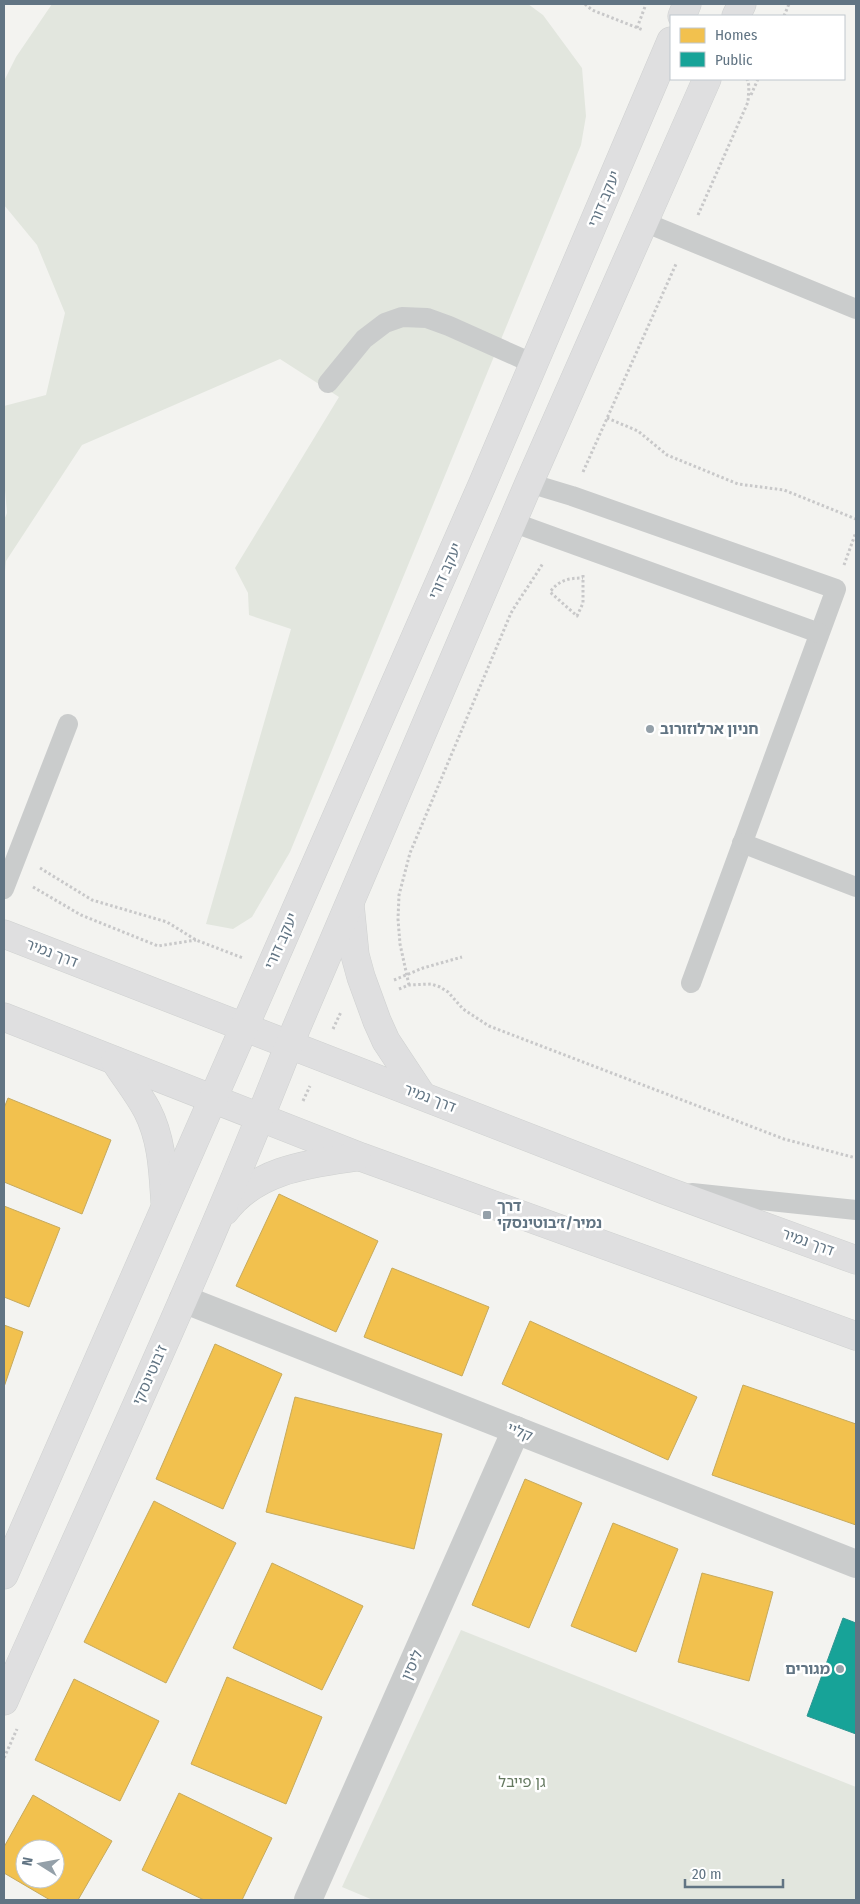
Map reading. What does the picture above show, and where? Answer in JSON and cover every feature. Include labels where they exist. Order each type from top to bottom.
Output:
[{"type":"street","name":"יעקב דורי","points":[[213,1098],[482,485],[670,43]]},
{"type":"street","points":[[289,1045],[512,522],[707,80]]},
{"type":"street","points":[[482,485],[529,483]]},
{"type":"street","points":[[482,485],[512,522]]},
{"type":"street","points":[[350,903],[355,955],[367,993],[386,1041],[421,1094]]},
{"type":"street","name":"דרך נמיר","points":[[4,934],[289,1045],[421,1094],[664,1190],[856,1260]]},
{"type":"street","points":[[4,1018],[361,1157],[856,1336]]},
{"type":"street","name":"ז'בוטינסקי","points":[[4,1701],[183,1300],[289,1045]]},
{"type":"street","points":[[114,1061],[147,1109],[155,1128],[163,1164],[165,1210]]},
{"type":"street","points":[[4,1575],[213,1098]]},
{"type":"street","points":[[215,1224],[230,1204],[270,1175],[312,1163],[361,1157]]},
{"type":"street","name":"קליי","points":[[183,1300],[856,1564]]},
{"type":"street","name":"ליסין","points":[[308,1900],[516,1430]]},
{"type":"lane","points":[[644,222],[856,309]]},
{"type":"lane","points":[[328,383],[364,339],[385,323],[402,317],[427,318],[534,364]]},
{"type":"lane","points":[[529,483],[572,496],[836,589],[691,983]]},
{"type":"lane","points":[[512,522],[819,633]]},
{"type":"lane","points":[[7,881],[68,724]]},
{"type":"lane","points":[[742,843],[856,887]]},
{"type":"lane","points":[[664,1190],[856,1210]]},
{"type":"path","points":[[584,4],[592,10],[670,41]]},
{"type":"path","points":[[637,28],[646,4]]},
{"type":"path","points":[[748,102],[758,80]]},
{"type":"path","points":[[607,418],[638,431],[666,455],[693,466],[738,484],[784,490],[856,519]]},
{"type":"path","points":[[836,589],[856,532]]},
{"type":"path","points":[[571,578],[583,578],[583,603],[577,616],[550,592],[555,585],[571,578]]},
{"type":"path","points":[[18,854],[92,900],[167,922],[196,940],[232,953]]},
{"type":"path","points":[[7,881],[82,915],[158,946],[196,940]]},
{"type":"path","points":[[367,993],[423,968],[462,957]]},
{"type":"path","points":[[409,984],[432,984],[440,987],[448,992],[463,1009],[498,1030],[784,1139],[856,1158]]},
{"type":"green space","points":[[52,4],[528,4],[543,15],[582,68],[586,116],[581,145],[290,852],[252,917],[233,929],[206,924],[291,629],[249,615],[248,593],[235,568],[339,397],[280,359],[82,445],[6,561],[4,582],[4,520],[7,513],[4,479],[4,406],[46,395],[65,313],[37,245],[4,205],[4,81],[16,57]]},
{"type":"green space","name":"גן פייבל","points":[[461,1630],[856,1787],[856,1900],[373,1900],[342,1887]]},
{"type":"building: Homes","points":[[8,1098],[111,1140],[82,1214],[4,1182],[4,1108]]},
{"type":"building: Homes","points":[[279,1194],[378,1241],[336,1332],[236,1286]]},
{"type":"building: Homes","points":[[4,1206],[60,1228],[29,1307],[4,1297]]},
{"type":"building: Homes","points":[[392,1268],[489,1307],[462,1376],[364,1337]]},
{"type":"building: Homes","points":[[530,1321],[697,1397],[668,1460],[502,1384]]},
{"type":"building: Homes","points":[[4,1325],[23,1332],[4,1387]]},
{"type":"building: Homes","points":[[215,1344],[282,1374],[223,1509],[156,1479]]},
{"type":"building: Homes","points":[[743,1385],[856,1424],[856,1525],[712,1475]]},
{"type":"building: Homes","points":[[295,1397],[442,1434],[414,1549],[266,1512]]},
{"type":"building: Homes","points":[[525,1479],[582,1503],[529,1628],[472,1605]]},
{"type":"building: Homes","points":[[154,1501],[236,1543],[166,1683],[84,1642]]},
{"type":"building: Homes","points":[[613,1523],[678,1549],[636,1652],[571,1626]]},
{"type":"building: Homes","points":[[272,1563],[363,1606],[322,1690],[233,1648]]},
{"type":"building: Homes","points":[[702,1573],[773,1592],[749,1681],[678,1662]]},
{"type":"building: Homes","points":[[227,1677],[322,1717],[286,1804],[191,1764]]},
{"type":"building: Homes","points":[[74,1679],[159,1721],[120,1801],[35,1760]]},
{"type":"building: Homes","points":[[179,1793],[272,1838],[242,1900],[204,1900],[142,1870]]},
{"type":"building: Homes","points":[[33,1795],[112,1841],[78,1900],[50,1900],[31,1889],[65,1889],[65,1839],[15,1839],[15,1879],[4,1873],[4,1847]]},
{"type":"building: Public","name":"מגורים","points":[[843,1618],[856,1623],[856,1734],[807,1716]]},
{"type":"place","name":"חניון ארלוזורוב","points":[[650,729]]},
{"type":"place","name":"דרך נמיר/ז׳בוטינסקי","points":[[487,1215]]},
{"type":"place","name":"מגורים","points":[[840,1669]]}]
